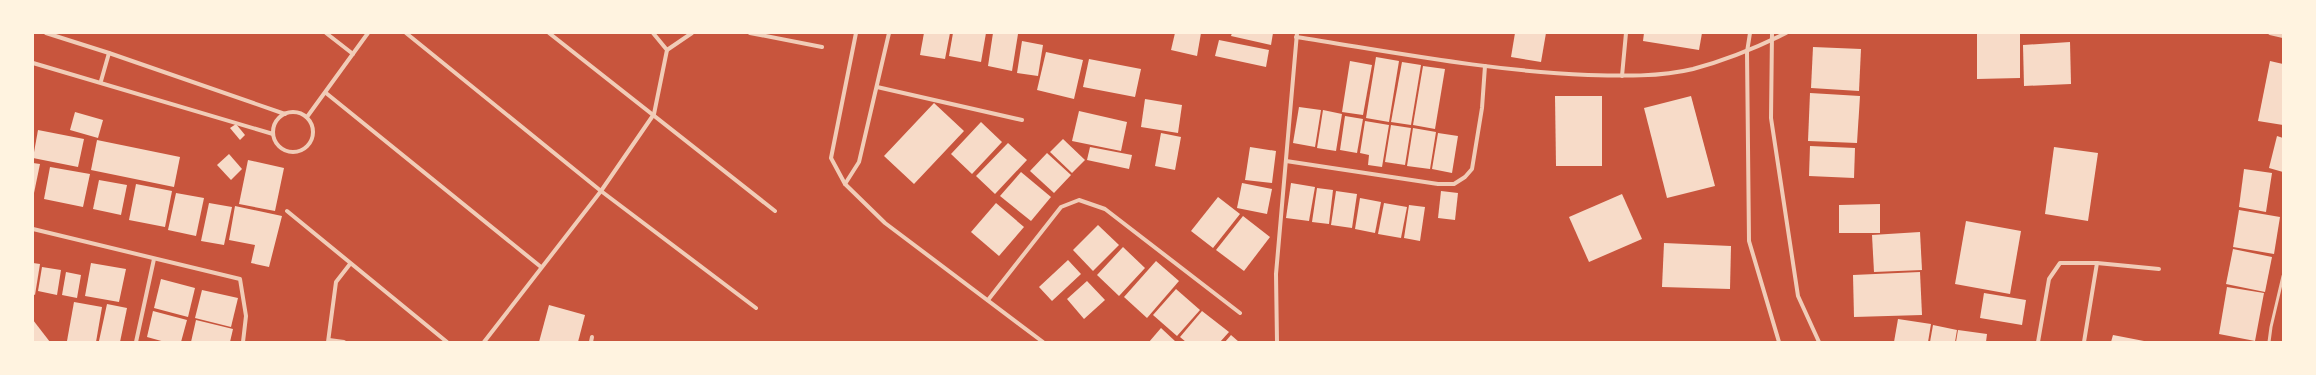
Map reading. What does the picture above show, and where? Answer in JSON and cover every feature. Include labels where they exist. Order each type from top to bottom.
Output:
[{"type":"street","points":[[46,33],[109,53],[285,114],[296,112],[307,117],[312,123],[313,139],[302,150],[287,151],[280,147],[273,134],[274,126],[285,114]]},
{"type":"street","points":[[326,33],[353,54]]},
{"type":"street","points":[[307,117],[326,93],[368,33]]},
{"type":"street","points":[[406,33],[601,191],[756,308]]},
{"type":"street","points":[[549,33],[654,114],[775,211]]},
{"type":"street","points":[[654,33],[667,50]]},
{"type":"street","points":[[484,342],[601,191],[654,114],[667,50],[692,33]]},
{"type":"street","points":[[750,33],[822,48]]},
{"type":"street","points":[[856,33],[831,158],[845,184],[885,223],[1043,342]]},
{"type":"street","points":[[845,184],[859,162],[889,33]]},
{"type":"street","points":[[1622,76],[1626,33]]},
{"type":"street","points":[[1750,33],[1747,52],[1749,241],[1779,342]]},
{"type":"street","points":[[1772,33],[1771,118],[1798,296],[1819,342]]},
{"type":"street","points":[[1276,342],[1276,274],[1297,35],[1485,66],[1541,72],[1622,76],[1692,69],[1747,52],[1786,33]]},
{"type":"street","points":[[2270,33],[2283,36]]},
{"type":"street","points":[[101,81],[109,53]]},
{"type":"street","points":[[33,63],[101,81],[273,134]]},
{"type":"street","points":[[1286,161],[1438,184],[1454,184],[1465,177],[1472,169],[1482,108],[1485,66]]},
{"type":"street","points":[[877,88],[1022,120]]},
{"type":"street","points":[[326,93],[542,267]]},
{"type":"street","points":[[988,300],[1061,207],[1079,200],[1105,209],[1240,313]]},
{"type":"street","points":[[287,211],[447,342]]},
{"type":"street","points":[[33,229],[240,279],[246,316],[243,342]]},
{"type":"street","points":[[136,342],[154,259]]},
{"type":"street","points":[[2038,342],[2049,279],[2060,263],[2097,263],[2159,270]]},
{"type":"street","points":[[2084,342],[2097,263]]},
{"type":"street","points":[[344,342],[329,341],[336,282],[350,264]]},
{"type":"street","points":[[591,342],[592,337]]},
{"type":"lane","points":[[2269,342],[2283,276]]},
{"type":"building","points":[[924,33],[950,33],[945,59],[920,55]]},
{"type":"building","points":[[953,33],[986,33],[981,62],[949,56]]},
{"type":"building","points":[[993,33],[1018,34],[1012,71],[988,66]]},
{"type":"building","points":[[1175,33],[1201,33],[1197,56],[1171,50]]},
{"type":"building","points":[[1232,33],[1273,33],[1271,45],[1231,36]]},
{"type":"building","points":[[1515,33],[1546,33],[1541,62],[1511,57]]},
{"type":"building","points":[[1644,33],[1702,33],[1699,50],[1643,41]]},
{"type":"building","points":[[1977,33],[2020,33],[2020,78],[1977,79]]},
{"type":"building","points":[[1219,40],[1269,50],[1266,67],[1215,56]]},
{"type":"building","points":[[1022,41],[1043,45],[1038,76],[1017,73]]},
{"type":"building","points":[[2070,42],[2071,84],[2024,86],[2023,45]]},
{"type":"building","points":[[1813,47],[1861,49],[1859,91],[1811,88]]},
{"type":"building","points":[[1046,52],[1083,60],[1074,99],[1037,90]]},
{"type":"building","points":[[1376,57],[1399,61],[1389,122],[1366,118]]},
{"type":"building","points":[[1089,59],[1141,69],[1135,97],[1083,87]]},
{"type":"building","points":[[1350,61],[1372,65],[1363,115],[1342,112]]},
{"type":"building","points":[[2270,61],[2283,64],[2283,125],[2258,121]]},
{"type":"building","points":[[1402,62],[1421,65],[1411,125],[1391,122]]},
{"type":"building","points":[[1423,66],[1445,69],[1435,129],[1413,125]]},
{"type":"building","points":[[1810,93],[1860,96],[1857,143],[1808,141]]},
{"type":"building","points":[[1555,96],[1602,96],[1602,166],[1556,166]]},
{"type":"building","points":[[1691,96],[1715,186],[1667,198],[1644,108]]},
{"type":"building","points":[[1145,99],[1182,105],[1178,133],[1141,127]]},
{"type":"building","points":[[934,103],[964,131],[914,184],[884,156]]},
{"type":"building","points":[[1299,107],[1321,110],[1315,147],[1293,143]]},
{"type":"building","points":[[1323,110],[1342,114],[1336,151],[1317,148]]},
{"type":"building","points":[[1079,111],[1127,122],[1121,151],[1072,141]]},
{"type":"building","points":[[75,112],[103,120],[98,138],[70,130]]},
{"type":"building","points":[[1345,116],[1363,119],[1357,153],[1340,150]]},
{"type":"building","points":[[1365,121],[1389,125],[1382,167],[1368,165],[1369,155],[1360,153]]},
{"type":"building","points":[[981,122],[1002,142],[972,174],[951,154]]},
{"type":"building","points":[[236,124],[245,135],[240,140],[230,128]]},
{"type":"building","points":[[1391,125],[1411,128],[1405,165],[1385,162]]},
{"type":"building","points":[[1413,128],[1436,132],[1430,169],[1407,166]]},
{"type":"building","points":[[38,130],[84,139],[78,167],[33,158]]},
{"type":"building","points":[[1161,133],[1181,137],[1175,170],[1155,166]]},
{"type":"building","points":[[1438,133],[1458,136],[1452,173],[1432,169]]},
{"type":"building","points":[[2277,136],[2283,138],[2283,172],[2269,168]]},
{"type":"building","points":[[1063,139],[1085,160],[1072,173],[1050,152]]},
{"type":"building","points":[[97,140],[180,157],[174,187],[91,170]]},
{"type":"building","points":[[1008,143],[1027,160],[995,194],[976,176]]},
{"type":"building","points":[[1810,146],[1855,148],[1854,178],[1809,176]]},
{"type":"building","points":[[1090,147],[1132,155],[1129,169],[1087,160]]},
{"type":"building","points":[[1250,147],[1276,151],[1272,183],[1245,180]]},
{"type":"building","points":[[2054,147],[2098,153],[2088,221],[2045,214]]},
{"type":"building","points":[[1047,153],[1071,175],[1054,193],[1030,171]]},
{"type":"building","points":[[229,154],[242,169],[231,180],[217,165]]},
{"type":"building","points":[[248,160],[284,168],[275,211],[239,204]]},
{"type":"building","points":[[33,163],[40,164],[34,193],[33,193]]},
{"type":"building","points":[[50,167],[90,174],[83,207],[44,199]]},
{"type":"building","points":[[2244,169],[2272,173],[2266,212],[2239,207]]},
{"type":"building","points":[[1021,172],[1051,197],[1031,221],[1000,196]]},
{"type":"building","points":[[99,180],[127,185],[121,215],[93,209]]},
{"type":"building","points":[[1242,183],[1272,189],[1267,214],[1237,208]]},
{"type":"building","points":[[1291,183],[1315,187],[1309,221],[1286,218]]},
{"type":"building","points":[[136,184],[172,191],[165,227],[129,220]]},
{"type":"building","points":[[1317,188],[1333,190],[1329,224],[1312,222]]},
{"type":"building","points":[[1336,191],[1357,194],[1352,228],[1331,225]]},
{"type":"building","points":[[1441,191],[1458,193],[1455,220],[1438,218]]},
{"type":"building","points":[[176,193],[204,198],[196,236],[168,230]]},
{"type":"building","points":[[1622,194],[1642,239],[1589,262],[1569,217]]},
{"type":"building","points":[[1218,197],[1240,214],[1213,248],[1191,231]]},
{"type":"building","points":[[1360,198],[1381,202],[1375,233],[1355,229]]},
{"type":"building","points":[[209,203],[232,207],[224,245],[201,241]]},
{"type":"building","points":[[996,203],[1024,227],[999,256],[971,232]]},
{"type":"building","points":[[1384,203],[1407,207],[1401,238],[1378,234]]},
{"type":"building","points":[[1880,204],[1880,233],[1839,233],[1839,205]]},
{"type":"building","points":[[1409,205],[1425,207],[1420,241],[1404,238]]},
{"type":"building","points":[[235,206],[282,216],[269,267],[251,263],[255,245],[229,240]]},
{"type":"building","points":[[2239,210],[2280,217],[2274,254],[2233,247]]},
{"type":"building","points":[[1243,216],[1270,237],[1244,271],[1216,250]]},
{"type":"building","points":[[1966,221],[2021,231],[2010,294],[1955,284]]},
{"type":"building","points":[[1098,225],[1119,245],[1093,271],[1073,250]]},
{"type":"building","points":[[1920,232],[1922,270],[1874,272],[1872,235]]},
{"type":"building","points":[[1664,243],[1731,246],[1730,289],[1662,287]]},
{"type":"building","points":[[1123,247],[1145,268],[1119,296],[1097,275]]},
{"type":"building","points":[[2233,249],[2272,257],[2265,292],[2226,284]]},
{"type":"building","points":[[1068,260],[1081,274],[1052,301],[1039,287]]},
{"type":"building","points":[[1156,261],[1179,281],[1147,318],[1124,297]]},
{"type":"building","points":[[33,263],[40,264],[35,295],[33,294]]},
{"type":"building","points":[[91,263],[126,269],[119,302],[85,296]]},
{"type":"building","points":[[42,267],[61,270],[57,295],[38,291]]},
{"type":"building","points":[[66,272],[81,275],[77,298],[62,295]]},
{"type":"building","points":[[1920,272],[1922,315],[1854,317],[1853,275]]},
{"type":"building","points":[[161,279],[195,288],[188,317],[154,308]]},
{"type":"building","points":[[1087,281],[1105,300],[1084,319],[1067,299]]},
{"type":"building","points":[[2227,287],[2264,293],[2255,341],[2219,334]]},
{"type":"building","points":[[1176,289],[1200,310],[1177,336],[1153,315]]},
{"type":"building","points":[[202,290],[238,298],[231,327],[195,318]]},
{"type":"building","points":[[1984,293],[2026,300],[2022,325],[1980,318]]},
{"type":"building","points":[[74,302],[102,307],[96,342],[67,341]]},
{"type":"building","points":[[107,304],[127,308],[120,342],[99,341]]},
{"type":"building","points":[[549,305],[585,315],[578,342],[539,342]]},
{"type":"building","points":[[153,311],[187,320],[181,342],[165,342],[147,337]]},
{"type":"building","points":[[1202,311],[1229,332],[1220,342],[1186,342],[1180,337]]},
{"type":"building","points":[[1898,319],[1931,324],[1928,342],[1894,342]]},
{"type":"building","points":[[33,320],[50,342],[33,342]]},
{"type":"building","points":[[196,320],[233,329],[230,342],[191,342]]},
{"type":"building","points":[[1933,325],[1957,330],[1955,342],[1930,342]]},
{"type":"building","points":[[1161,328],[1176,342],[1149,342]]},
{"type":"building","points":[[1958,330],[1987,334],[1986,342],[1956,342]]},
{"type":"building","points":[[1231,335],[1239,342],[1225,342]]},
{"type":"building","points":[[2113,335],[2144,341],[2144,342],[2111,342]]}]
